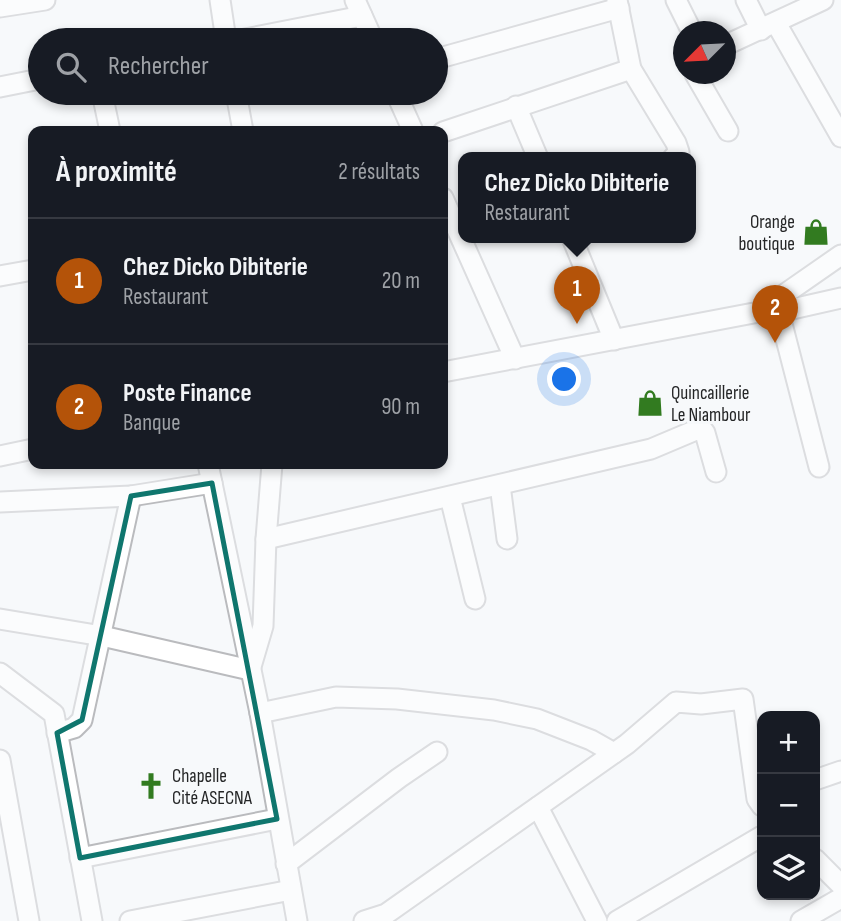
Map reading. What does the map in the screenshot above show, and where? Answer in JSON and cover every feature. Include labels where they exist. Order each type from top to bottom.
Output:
[{"type":"street","points":[[9,4],[45,0]]},
{"type":"street","points":[[219,0],[224,28]]},
{"type":"street","points":[[676,0],[686,21]]},
{"type":"street","points":[[746,0],[768,26],[841,137]]},
{"type":"street","points":[[736,40],[823,0]]},
{"type":"street","points":[[448,55],[618,4],[631,69],[679,152]]},
{"type":"street","points":[[285,28],[359,8],[368,28]]},
{"type":"street","points":[[448,130],[631,69]]},
{"type":"street","points":[[0,87],[28,81]]},
{"type":"street","points":[[701,84],[728,131]]},
{"type":"street","points":[[105,105],[109,126]]},
{"type":"street","points":[[238,105],[242,126]]},
{"type":"street","points":[[401,105],[411,126]]},
{"type":"street","points":[[516,106],[535,152]]},
{"type":"street","points":[[448,209],[458,232]]},
{"type":"street","points":[[463,243],[515,359]]},
{"type":"street","points":[[574,243],[614,340]]},
{"type":"street","points":[[759,312],[841,255]]},
{"type":"street","points":[[0,276],[28,272]]},
{"type":"street","points":[[448,371],[759,312],[779,312],[841,298]]},
{"type":"street","points":[[779,312],[819,467]]},
{"type":"street","points":[[266,540],[651,449],[702,429],[716,472]]},
{"type":"street","points":[[0,456],[28,450]]},
{"type":"street","points":[[209,469],[260,713],[297,921]]},
{"type":"street","points":[[250,670],[263,626],[272,469]]},
{"type":"street","points":[[0,502],[131,496],[212,483]]},
{"type":"street","points":[[500,485],[507,539]]},
{"type":"street","points":[[57,733],[74,728],[82,720],[131,496]]},
{"type":"street","points":[[450,497],[475,599]]},
{"type":"street","points":[[0,619],[102,636],[250,670]]},
{"type":"street","points":[[0,673],[54,714],[92,921]]},
{"type":"street","points":[[260,713],[336,697],[397,699],[452,705],[537,719],[591,740],[614,753]]},
{"type":"street","points":[[364,921],[386,914],[645,731],[676,702],[702,704],[743,699],[757,783]]},
{"type":"street","points":[[286,864],[437,752]]},
{"type":"street","points":[[0,760],[29,921]]},
{"type":"street","points":[[820,778],[841,771]]},
{"type":"street","points":[[538,807],[597,921]]},
{"type":"street","points":[[80,858],[278,819]]},
{"type":"street","points":[[617,921],[760,837]]},
{"type":"street","points":[[827,862],[841,885]]},
{"type":"street","points":[[130,921],[291,890]]},
{"type":"street","points":[[801,921],[841,898]]},
{"type":"highlighted area","points":[[212,483],[277,819],[80,858],[57,733],[82,720],[131,496]]},
{"type":"place","name":"Orange boutique","points":[[816,232]]},
{"type":"place","name":"Chez Dicko Dibiterie","points":[[577,324]]},
{"type":"place","name":"Poste Finance","points":[[775,343]]},
{"type":"place","name":"Quincaillerie Le Niambour","points":[[650,403]]},
{"type":"place","name":"Chapelle Cité ASECNA","points":[[151,786]]}]
